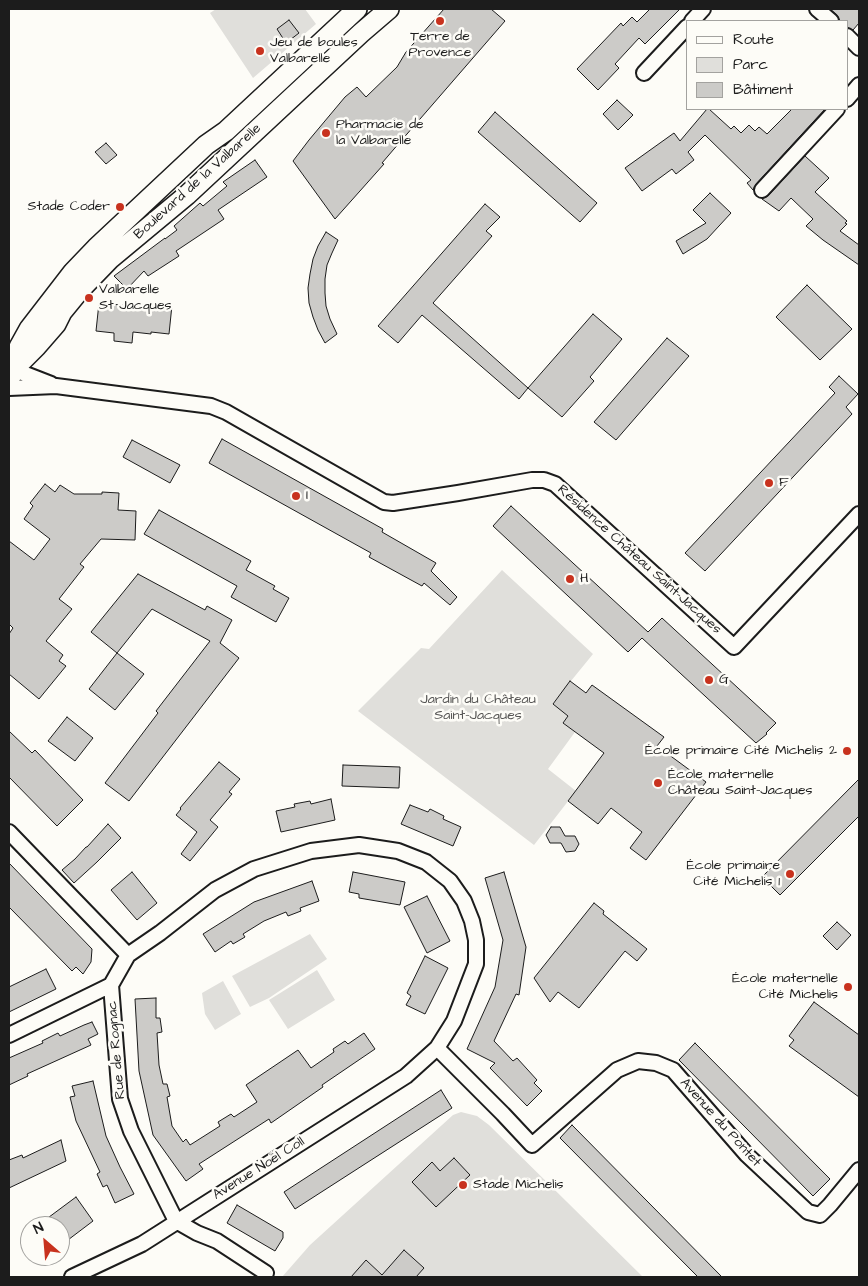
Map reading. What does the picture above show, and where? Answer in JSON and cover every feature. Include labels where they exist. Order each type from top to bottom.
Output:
[{"type":"street","name":"Boulevard de la Valbarelle","points":[[13,375],[19,347],[29,329],[73,272],[206,144],[226,131],[357,9]]},
{"type":"street","name":"Boulevard de la Valbarelle","points":[[13,375],[56,324],[62,312],[80,290],[110,260],[186,195],[389,9]]},
{"type":"street","points":[[693,20],[703,9]]},
{"type":"street","points":[[817,9],[830,20]]},
{"type":"street","points":[[644,73],[686,27]]},
{"type":"street","points":[[848,37],[859,48]]},
{"type":"street","points":[[848,98],[859,85]]},
{"type":"street","points":[[762,190],[836,110]]},
{"type":"street","name":"Résidence Château Saint-Jacques","points":[[13,375],[56,386],[211,406],[226,412],[384,502],[393,504],[532,480],[544,480],[555,484],[734,647],[859,514]]},
{"type":"street","points":[[9,832],[128,956],[111,985],[9,1035]]},
{"type":"street","name":"Avenue Noël Coll","points":[[72,1277],[142,1244],[406,1076],[437,1048],[454,1021],[476,964],[476,940],[472,921],[464,901],[450,881],[426,862],[398,851],[359,845],[311,851],[254,869],[215,890],[128,956]]},
{"type":"street","name":"Rue de Rognac","points":[[111,985],[120,1099],[131,1132],[176,1221]]},
{"type":"street","name":"Avenue du Pontet","points":[[437,1048],[532,1145],[617,1070],[638,1061],[656,1063],[673,1070],[747,1155],[808,1212],[820,1215],[859,1170]]},
{"type":"street","points":[[176,1221],[197,1233],[217,1241],[266,1273]]},
{"type":"green space","name":"Jeu de boules Valbarelle","points":[[216,9],[305,9],[316,24],[253,78],[210,13]]},
{"type":"green space","name":"Jardin du Château Saint-Jacques","points":[[502,570],[593,654],[553,703],[568,716],[563,723],[575,732],[548,769],[576,791],[534,845],[358,711],[421,648],[429,649]]},
{"type":"green space","points":[[310,934],[327,959],[269,998],[250,1007],[232,976]]},
{"type":"green space","points":[[317,970],[335,1000],[288,1029],[269,1000]]},
{"type":"green space","points":[[223,981],[241,1014],[215,1030],[205,1014],[202,993]]},
{"type":"green space","name":"Stade Michelis","points":[[461,1112],[477,1116],[489,1125],[643,1277],[282,1277],[310,1245],[453,1115]]},
{"type":"building","points":[[444,9],[491,9],[505,21],[335,219],[293,161],[345,97],[357,87],[366,97],[397,67],[406,52]]},
{"type":"building","points":[[650,9],[680,9],[645,44],[639,38],[615,64],[619,68],[598,90],[577,69],[621,23],[623,26],[632,17],[637,22]]},
{"type":"building","points":[[830,9],[859,9],[859,23],[853,30],[848,28],[848,20],[840,20]]},
{"type":"building","points":[[289,20],[299,33],[286,43],[277,29]]},
{"type":"building","points":[[617,100],[633,115],[618,130],[603,114]]},
{"type":"building","points":[[706,110],[710,110],[731,129],[734,126],[741,133],[749,125],[755,131],[759,127],[767,134],[791,110],[824,110],[756,184],[753,190],[747,183],[751,180],[705,135],[688,152],[694,160],[676,174],[672,169],[642,191],[625,168],[674,133],[680,141]]},
{"type":"building","points":[[495,112],[597,203],[580,222],[478,132]]},
{"type":"building","points":[[106,143],[117,155],[106,164],[95,152]]},
{"type":"building","points":[[805,156],[829,178],[815,192],[847,221],[845,223],[847,224],[840,231],[859,245],[859,265],[806,226],[813,219],[791,198],[779,211],[762,199],[768,196]]},
{"type":"building","points":[[255,160],[267,177],[218,210],[224,219],[176,251],[179,256],[148,276],[144,271],[127,289],[114,276],[177,230],[174,226],[200,203],[203,206],[227,186],[223,182]]},
{"type":"building","points":[[710,193],[731,213],[707,239],[683,254],[676,241],[706,223],[693,210]]},
{"type":"building","points":[[485,204],[500,217],[486,231],[492,236],[433,303],[528,388],[519,399],[422,315],[398,343],[378,326]]},
{"type":"building","points":[[326,232],[338,240],[327,265],[325,279],[326,306],[337,334],[325,343],[313,317],[309,303],[308,288],[313,259]]},
{"type":"building","points":[[807,285],[852,329],[820,360],[776,317]]},
{"type":"building","points":[[99,303],[154,308],[154,303],[172,305],[169,334],[133,332],[132,343],[114,341],[114,333],[96,331]]},
{"type":"building","points":[[593,314],[622,339],[590,377],[594,381],[562,417],[528,388]]},
{"type":"building","points":[[667,338],[689,356],[616,440],[594,422]]},
{"type":"building","name":"F","points":[[839,376],[858,394],[846,407],[852,414],[705,571],[685,553],[835,393],[829,387]]},
{"type":"building","name":"I","points":[[222,439],[383,529],[382,532],[436,563],[431,571],[457,597],[450,605],[424,583],[422,586],[369,557],[371,553],[209,463]]},
{"type":"building","points":[[132,440],[180,465],[170,483],[123,457]]},
{"type":"building","points":[[45,484],[55,492],[60,485],[74,494],[119,493],[118,510],[136,511],[135,540],[101,539],[80,564],[84,567],[59,599],[72,609],[46,641],[63,655],[59,661],[66,666],[39,699],[9,674],[9,634],[13,628],[9,624],[9,541],[34,560],[50,539],[24,519],[33,506],[30,503]]},
{"type":"building","points":[[511,506],[648,632],[662,618],[776,723],[767,734],[756,743],[642,638],[628,652],[493,526]]},
{"type":"building","points":[[159,510],[251,561],[246,570],[275,586],[273,589],[289,598],[276,622],[231,597],[237,586],[144,534]]},
{"type":"building","points":[[138,574],[205,610],[207,606],[232,620],[220,643],[239,658],[129,801],[105,783],[158,713],[156,711],[210,641],[152,609],[117,653],[91,632]]},
{"type":"building","points":[[117,653],[144,674],[115,710],[89,689]]},
{"type":"building","points":[[570,681],[586,693],[592,685],[664,737],[657,746],[706,782],[646,860],[630,848],[642,832],[611,808],[598,824],[568,801],[604,753],[563,723],[568,716],[553,704]]},
{"type":"building","points":[[67,717],[93,738],[75,761],[48,741]]},
{"type":"building","points":[[9,731],[32,753],[35,750],[83,800],[57,826],[9,777]]},
{"type":"building","points":[[219,762],[240,779],[229,792],[232,794],[210,820],[218,827],[190,861],[181,854],[197,832],[176,815]]},
{"type":"building","points":[[343,765],[400,767],[399,788],[342,786]]},
{"type":"building","points":[[859,779],[859,816],[780,895],[762,877]]},
{"type":"building","points":[[331,799],[335,820],[281,832],[276,811],[295,807],[294,804],[310,801],[311,804]]},
{"type":"building","points":[[410,805],[428,812],[430,809],[444,816],[443,819],[461,827],[453,846],[401,824]]},
{"type":"building","points":[[108,824],[121,838],[74,883],[62,870]]},
{"type":"building","points":[[551,827],[560,827],[565,836],[575,836],[579,844],[575,851],[566,852],[561,843],[550,843],[546,835]]},
{"type":"building","points":[[9,863],[92,949],[91,962],[83,974],[76,967],[72,971],[9,907]]},
{"type":"building","points":[[132,872],[157,903],[137,920],[111,890]]},
{"type":"building","points":[[353,872],[405,882],[400,905],[359,898],[359,894],[349,892]]},
{"type":"building","points":[[504,872],[526,947],[519,995],[516,994],[494,1041],[513,1061],[517,1058],[537,1080],[534,1083],[542,1091],[527,1106],[490,1068],[495,1063],[467,1049],[495,987],[503,940],[485,878]]},
{"type":"building","points":[[312,881],[319,901],[300,908],[301,911],[288,916],[286,912],[264,921],[243,934],[245,937],[233,944],[231,941],[215,952],[203,934],[254,902]]},
{"type":"building","points":[[427,896],[450,941],[427,953],[404,907]]},
{"type":"building","points":[[594,903],[604,911],[603,914],[647,949],[637,961],[625,951],[579,1008],[558,992],[550,1002],[534,978]]},
{"type":"building","points":[[837,922],[851,935],[837,950],[823,936]]},
{"type":"building","points":[[425,956],[448,968],[425,1014],[406,1005],[411,996],[407,993]]},
{"type":"building","points":[[46,969],[56,989],[9,1012],[9,987]]},
{"type":"building","points":[[156,998],[156,1018],[160,1018],[162,1032],[157,1033],[159,1065],[163,1084],[167,1084],[170,1096],[167,1097],[172,1126],[183,1142],[186,1139],[190,1145],[220,1126],[218,1122],[231,1114],[234,1117],[257,1102],[246,1085],[298,1050],[311,1068],[334,1052],[333,1049],[345,1041],[348,1044],[364,1033],[375,1049],[271,1123],[269,1119],[199,1164],[203,1169],[186,1181],[153,1135],[139,1071],[135,999]]},
{"type":"building","points":[[814,1002],[859,1035],[859,1097],[789,1046],[794,1040],[789,1036]]},
{"type":"building","points":[[92,1022],[98,1034],[88,1039],[91,1045],[27,1074],[28,1076],[9,1085],[9,1058],[43,1043],[42,1041],[58,1033],[60,1036]]},
{"type":"building","points":[[695,1043],[830,1179],[813,1196],[679,1060]]},
{"type":"building","points":[[93,1081],[106,1136],[134,1194],[115,1203],[107,1185],[103,1187],[97,1174],[100,1172],[76,1121],[70,1097],[75,1096],[72,1086]]},
{"type":"building","points":[[441,1090],[452,1108],[295,1209],[284,1192]]},
{"type":"building","points":[[572,1125],[722,1277],[698,1277],[560,1138]]},
{"type":"building","points":[[61,1140],[66,1161],[9,1188],[9,1160],[22,1155],[23,1158]]},
{"type":"building","points":[[454,1158],[470,1175],[436,1207],[412,1182],[432,1162],[440,1171]]},
{"type":"building","points":[[76,1197],[93,1221],[70,1238],[70,1216],[50,1216]]},
{"type":"building","points":[[237,1205],[283,1232],[283,1238],[275,1251],[227,1223]]},
{"type":"building","points":[[404,1250],[424,1268],[416,1277],[351,1277],[366,1260],[382,1275]]},
{"type":"place","name":"Terre de Provence","points":[[440,21]]},
{"type":"place","name":"Jeu de boules Valbarelle","points":[[260,51]]},
{"type":"place","name":"Pharmacie de la Valbarelle","points":[[326,133]]},
{"type":"place","name":"Stade Coder","points":[[120,207]]},
{"type":"place","name":"Valbarelle St Jacques","points":[[89,298]]},
{"type":"place","name":"F","points":[[769,483]]},
{"type":"place","name":"I","points":[[296,496]]},
{"type":"place","name":"H","points":[[570,579]]},
{"type":"place","name":"G","points":[[709,680]]},
{"type":"place","name":"École primaire Cité Michelis 2","points":[[847,751]]},
{"type":"place","name":"École maternelle Château Saint-Jacques","points":[[658,783]]},
{"type":"place","name":"École primaire Cité Michelis 1","points":[[790,874]]},
{"type":"place","name":"École maternelle Cité Michelis","points":[[848,987]]},
{"type":"place","name":"Stade Michelis","points":[[463,1185]]}]
